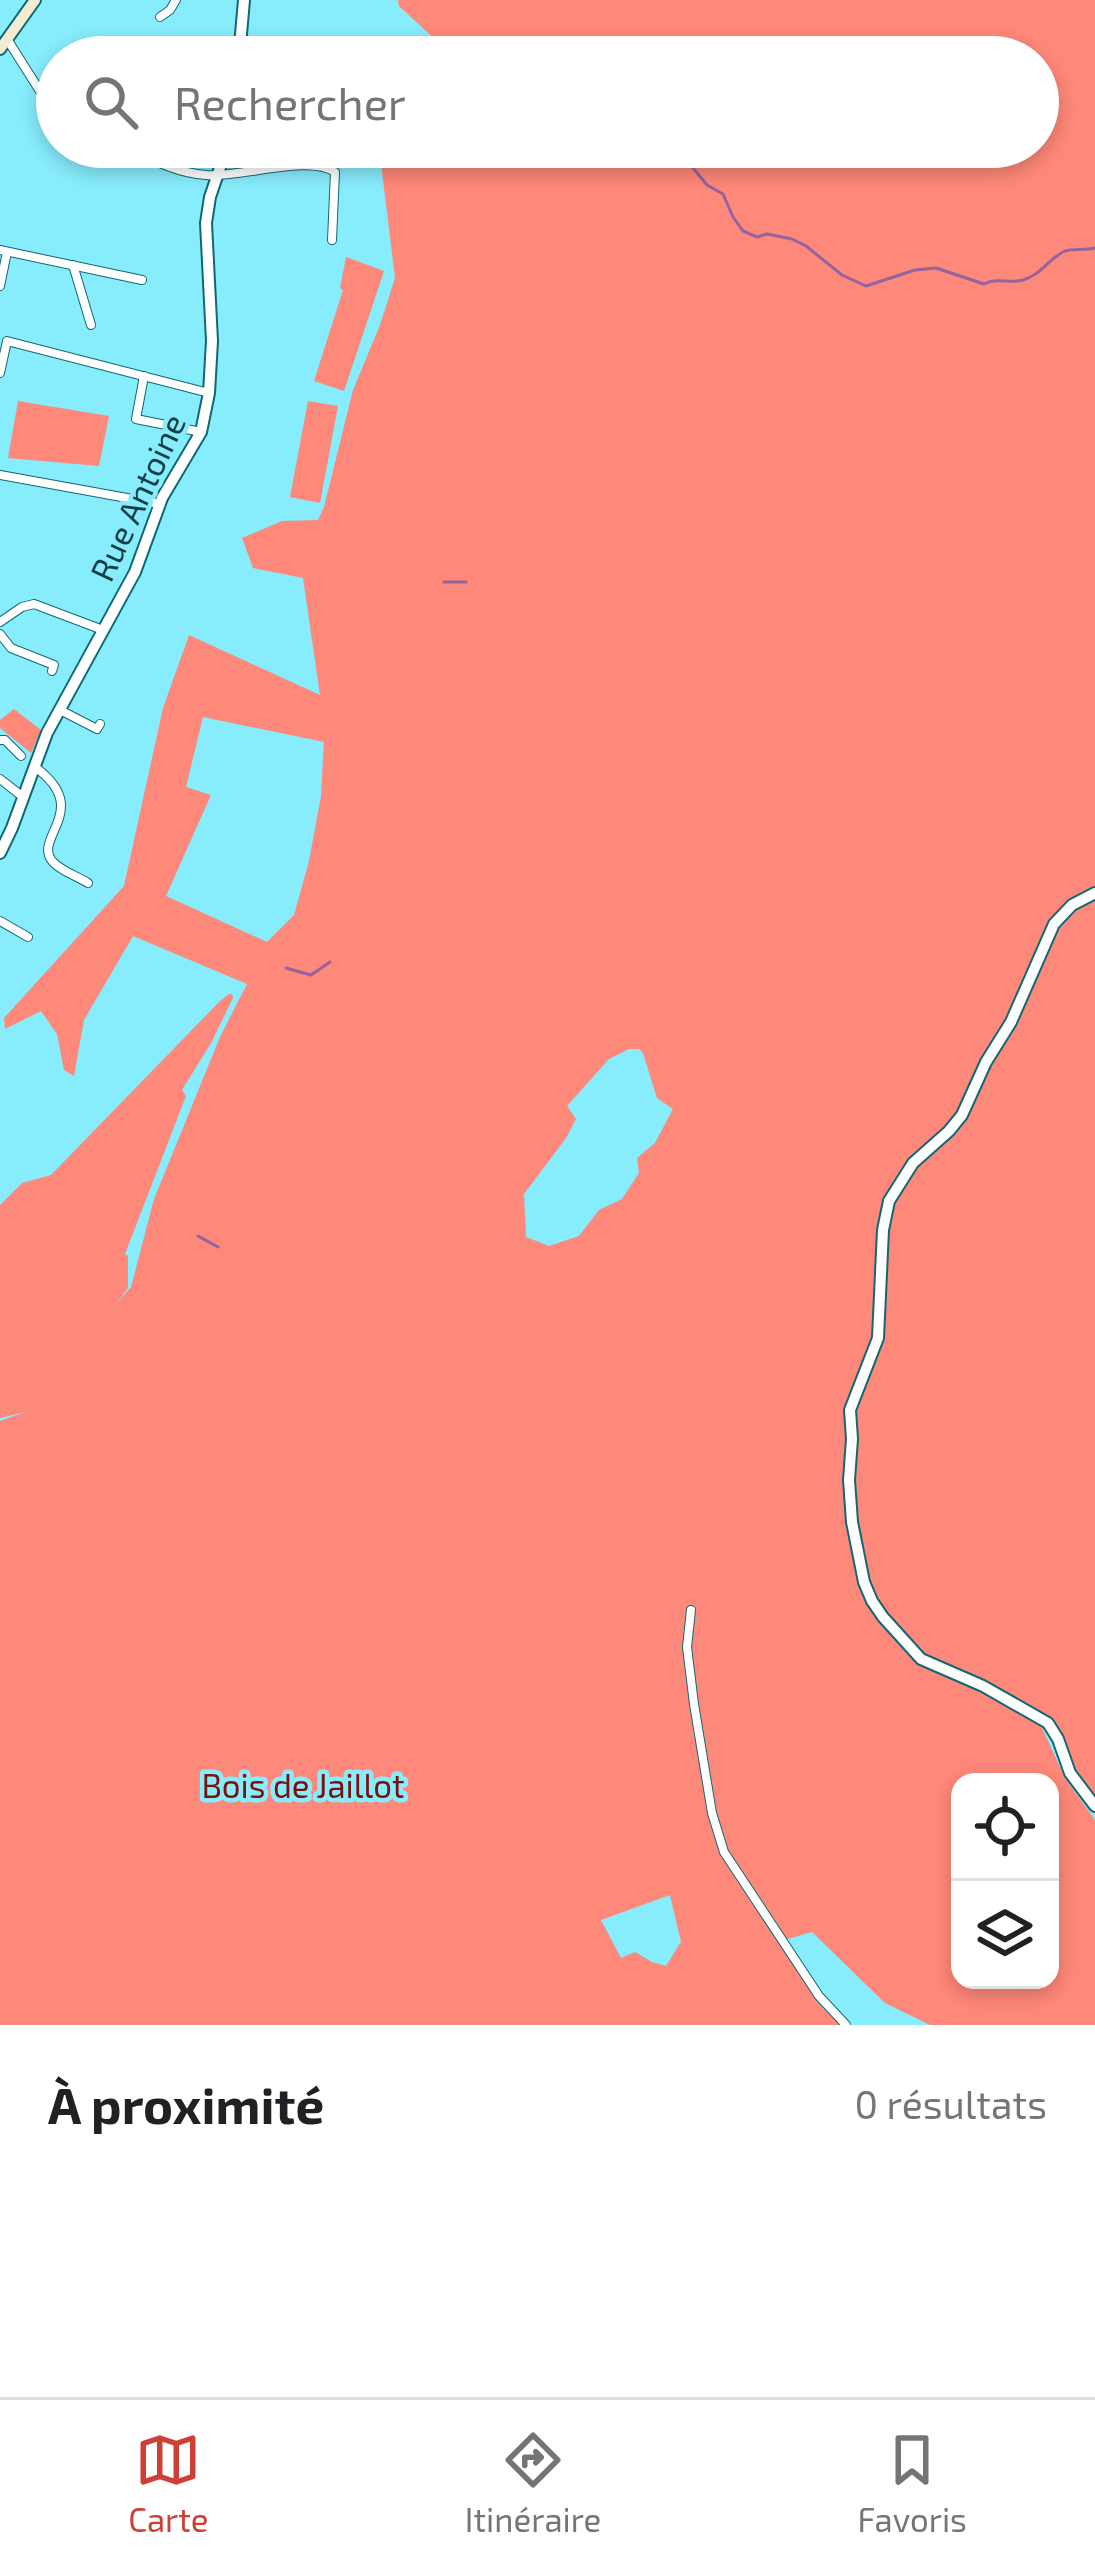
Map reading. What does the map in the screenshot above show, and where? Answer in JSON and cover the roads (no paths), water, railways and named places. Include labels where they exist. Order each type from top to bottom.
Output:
[{"type":"main road","points":[[2,39],[34,0]]},
{"type":"street","points":[[160,17],[176,0]]},
{"type":"street","points":[[241,36],[244,0]]},
{"type":"street","points":[[2,39],[36,84]]},
{"type":"street","points":[[170,168],[218,176],[281,168]]},
{"type":"street","name":"Rue Antoine","points":[[0,853],[59,709],[134,572],[160,504],[201,432],[212,341],[206,224],[220,168]]},
{"type":"street","points":[[329,168],[335,172],[332,240]]},
{"type":"street","points":[[0,286],[4,251],[142,280]]},
{"type":"street","points":[[74,266],[91,325]]},
{"type":"street","points":[[0,373],[7,341],[209,393]]},
{"type":"street","points":[[144,376],[136,419],[201,432]]},
{"type":"street","points":[[0,475],[160,504]]},
{"type":"street","points":[[0,622],[34,604],[103,630]]},
{"type":"street","points":[[2,641],[54,664],[52,670]]},
{"type":"street","points":[[59,709],[97,729],[100,724]]},
{"type":"street","points":[[0,740],[21,756]]},
{"type":"street","points":[[35,767],[55,787],[62,803],[63,812],[46,846],[49,858],[88,883]]},
{"type":"street","points":[[0,779],[23,797]]},
{"type":"street","points":[[1095,893],[1072,905],[1054,924],[1011,1022],[962,1114],[913,1163],[889,1201],[883,1229],[880,1328],[850,1410],[849,1469],[852,1522],[867,1592],[877,1609],[921,1659],[992,1690],[1048,1723],[1070,1773],[1095,1806]]},
{"type":"street","points":[[0,921],[28,937]]},
{"type":"street","points":[[691,1610],[686,1647],[712,1813],[724,1852],[819,1996],[846,2025]]},
{"type":"waterway","points":[[693,168],[707,185],[723,194],[743,231],[757,237],[792,239],[866,286],[936,268],[984,284],[1018,281],[1065,251],[1095,248]]},
{"type":"waterway","points":[[444,582],[466,582]]},
{"type":"waterway","points":[[286,968],[311,975],[330,962]]},
{"type":"waterway","points":[[198,1236],[218,1247]]},
{"type":"park label","name":"Bois de Jaillot","points":[[303,1785]]}]
